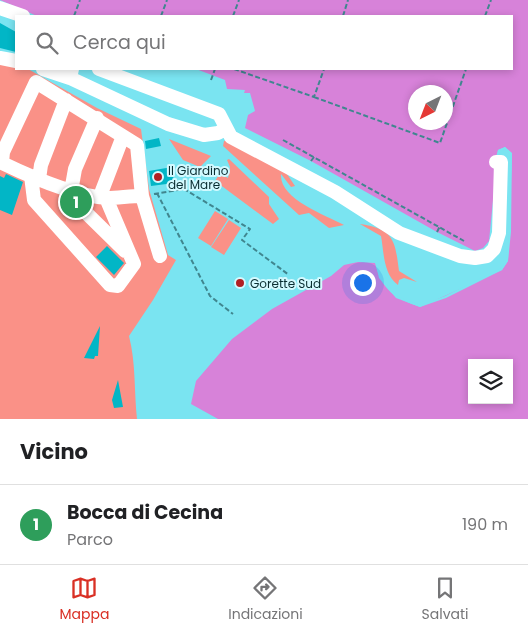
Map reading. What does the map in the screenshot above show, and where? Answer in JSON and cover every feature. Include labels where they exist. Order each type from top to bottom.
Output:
[{"type":"lane","points":[[0,8],[20,15]]},
{"type":"lane","points":[[0,58],[15,61]]},
{"type":"lane","points":[[50,70],[71,73],[168,124],[204,135],[218,133],[226,129]]},
{"type":"lane","points":[[102,70],[219,114],[231,137],[335,192],[399,233],[467,257],[487,256],[494,249],[499,233],[501,162],[496,162]]},
{"type":"lane","points":[[142,196],[103,197],[35,178],[1,162],[3,152],[36,82],[97,118],[137,145],[142,196],[160,256]]},
{"type":"lane","points":[[66,100],[35,178],[34,200],[110,285],[118,286],[134,264],[103,197],[123,136]]},
{"type":"lane","points":[[97,118],[75,168],[70,197],[130,255]]},
{"type":"path","points":[[74,15],[80,0]]},
{"type":"path","points":[[161,15],[167,0]]},
{"type":"path","points":[[233,15],[239,0]]},
{"type":"path","points":[[343,15],[348,0]]},
{"type":"path","points":[[485,15],[491,0]]},
{"type":"path","points":[[211,80],[215,70]]},
{"type":"path","points":[[237,70],[440,143],[466,70]]},
{"type":"path","points":[[314,97],[324,70]]},
{"type":"path","points":[[283,140],[464,241]]},
{"type":"path","points":[[312,161],[314,157]]},
{"type":"path","points":[[142,196],[184,189],[250,229],[242,240],[289,275]]},
{"type":"path","points":[[157,193],[210,296],[233,314]]},
{"type":"path","points":[[437,232],[440,226]]},
{"type":"shaded area","points":[[0,0],[528,0],[528,419],[218,419],[191,404],[196,381],[232,339],[272,309],[331,276],[344,265],[358,262],[375,263],[381,280],[391,292],[397,297],[420,307],[502,270],[508,261],[512,154],[505,147],[498,150],[489,241],[483,248],[475,251],[437,232],[311,161],[245,128],[248,115],[255,111],[250,93],[244,93],[245,90],[227,89],[225,80],[199,70],[513,70],[513,15],[35,15]]},
{"type":"shaded area","points":[[0,53],[15,61],[15,70],[30,70],[97,108],[141,129],[149,189],[168,255],[176,260],[129,336],[134,367],[137,419],[0,419]]},
{"type":"shaded area","points":[[169,139],[211,156],[200,167],[183,160]]},
{"type":"shaded area","points":[[227,140],[283,168],[295,186],[291,187],[281,174],[282,183],[287,191],[315,211],[344,225],[329,228],[309,213],[299,215],[223,146],[224,141]]},
{"type":"shaded area","points":[[229,159],[269,197],[269,204],[279,219],[273,224],[215,181],[220,173],[228,178],[230,167],[227,160]]},
{"type":"shaded area","points":[[215,211],[228,219],[211,246],[198,238]]},
{"type":"shaded area","points":[[229,220],[241,228],[224,255],[211,247]]},
{"type":"shaded area","points":[[360,224],[380,229],[391,238],[396,251],[399,271],[417,282],[404,278],[399,280],[398,285],[393,280],[389,275],[385,262],[381,236]]},
{"type":"pier","points":[[505,147],[512,153],[511,232],[508,261],[502,270],[446,298],[420,307],[396,298],[379,278],[375,261],[378,262],[381,277],[397,296],[420,305],[445,296],[501,268],[506,260],[509,232],[509,154],[505,149],[500,152],[499,158],[496,157],[498,150]]},
{"type":"building","points":[[0,23],[15,31],[15,52],[0,48]]},
{"type":"building","points":[[159,138],[161,146],[146,149],[145,141]]},
{"type":"building","points":[[172,167],[174,183],[151,186],[149,171]]},
{"type":"building","points":[[6,174],[23,182],[12,215],[0,210],[0,176],[4,178]]},
{"type":"building","points":[[107,246],[124,263],[114,275],[96,257]]},
{"type":"building","points":[[100,326],[98,356],[95,356],[94,359],[84,358]]},
{"type":"building","points":[[118,380],[123,407],[114,408],[112,400]]},
{"type":"place","name":"Il Giardino del Mare","points":[[158,177]]},
{"type":"place","name":"Bocca di Cecina","points":[[76,202]]},
{"type":"place","name":"Gorette Sud","points":[[240,283]]}]
